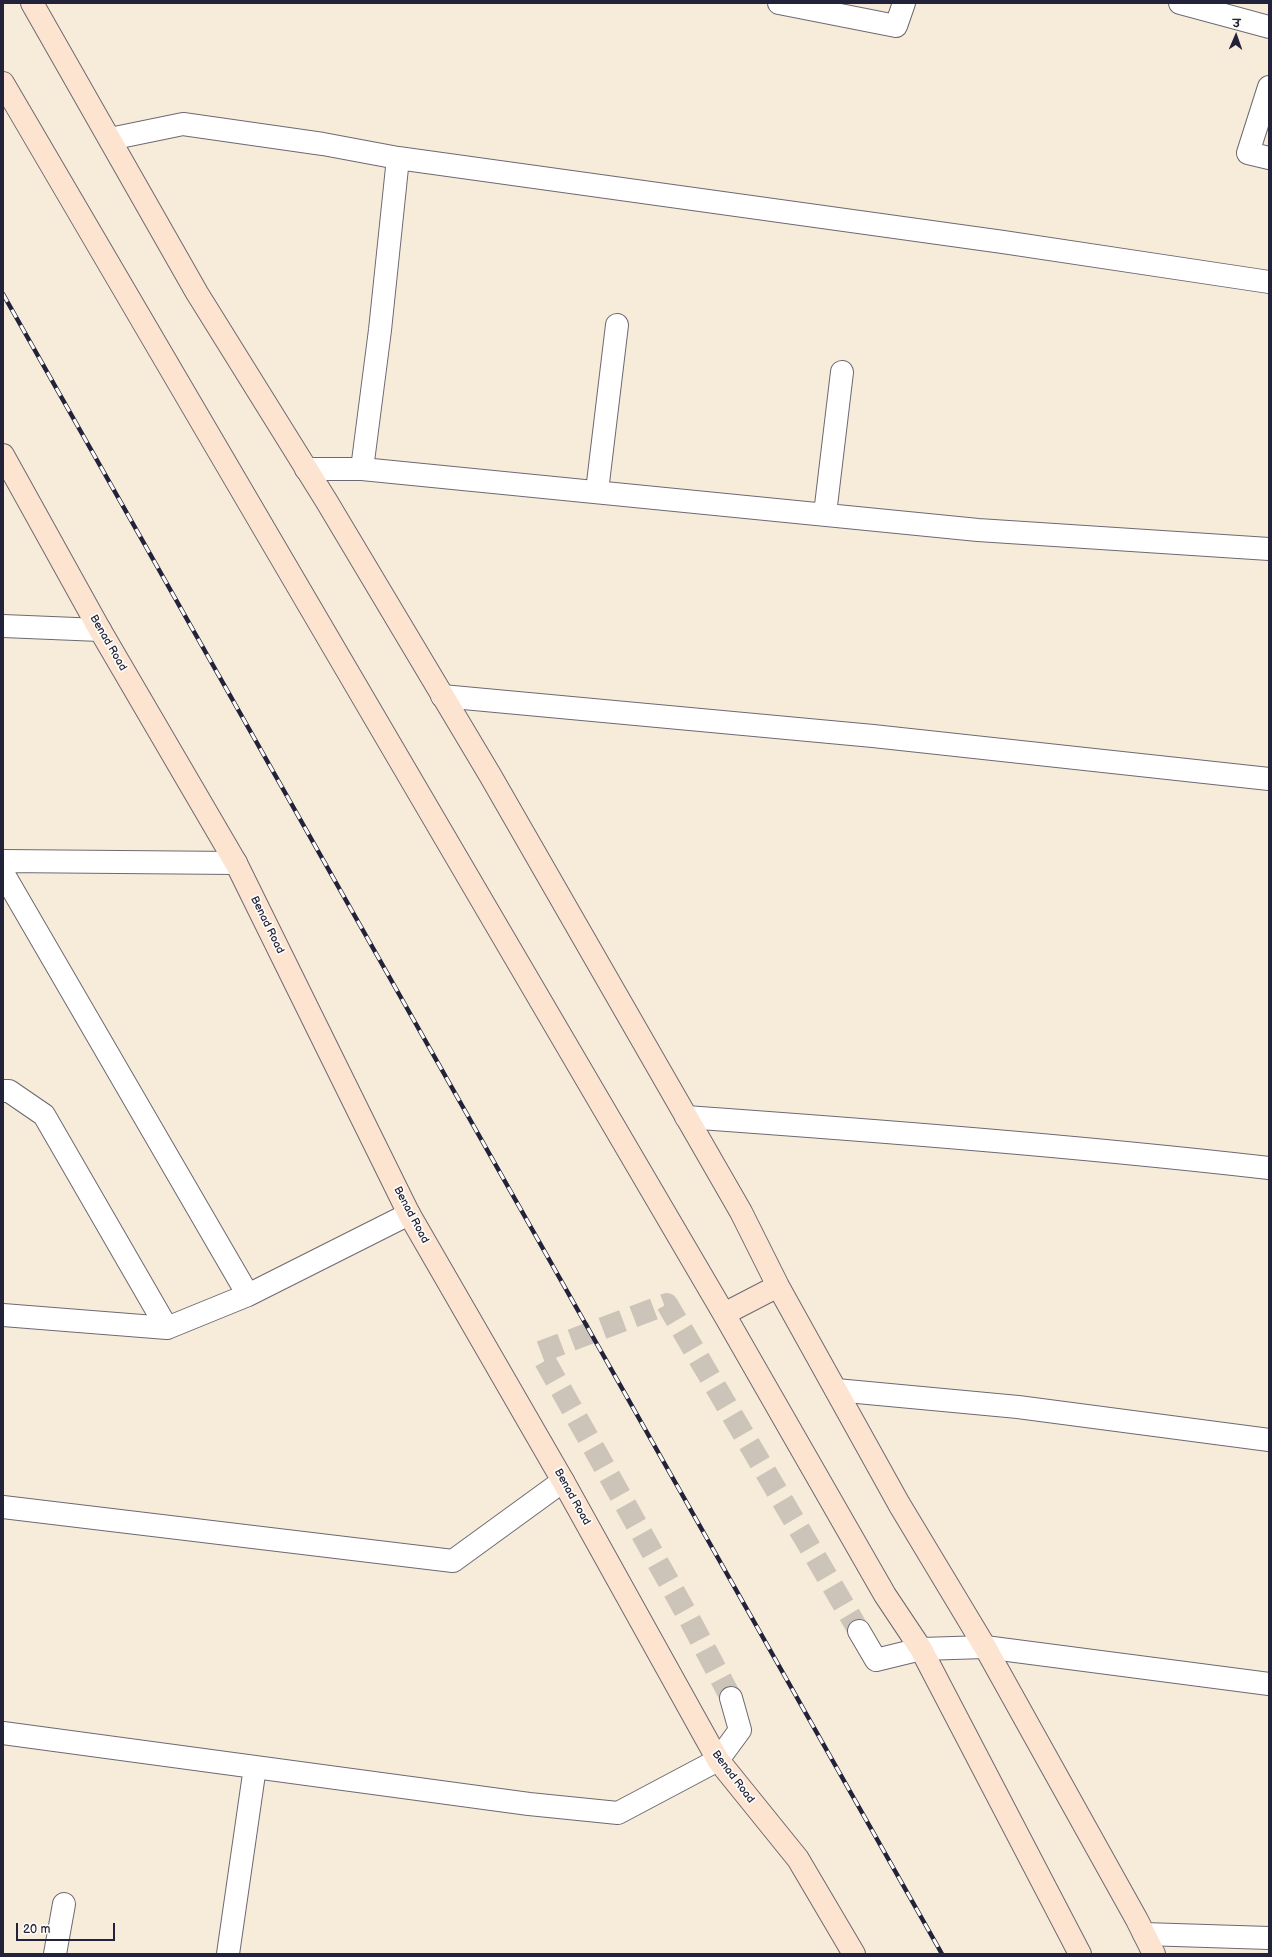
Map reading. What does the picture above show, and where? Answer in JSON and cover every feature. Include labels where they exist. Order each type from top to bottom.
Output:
[{"type":"main road","points":[[32,3],[197,293],[306,469],[442,696],[741,1212],[778,1286],[899,1504],[986,1647],[1154,1954]]},
{"type":"main road","points":[[3,83],[724,1314],[881,1588],[921,1649],[1080,1954]]},
{"type":"main road","name":"Benad Road","points":[[3,455],[100,630],[236,863],[409,1214],[563,1481],[718,1760],[798,1859],[854,1954]]},
{"type":"main road","points":[[724,1314],[778,1286]]},
{"type":"street","points":[[779,3],[896,26],[904,3]]},
{"type":"street","points":[[1180,3],[1269,26]]},
{"type":"street","points":[[1269,87],[1248,153],[1269,158]]},
{"type":"street","points":[[110,139],[182,124],[323,144],[398,158],[987,240],[1269,282]]},
{"type":"street","points":[[362,469],[380,330],[398,158]]},
{"type":"street","points":[[597,491],[617,325]]},
{"type":"street","points":[[825,514],[842,372]]},
{"type":"street","points":[[306,469],[362,469],[597,491],[978,530],[1269,549]]},
{"type":"street","points":[[3,626],[100,630]]},
{"type":"street","points":[[442,696],[873,736],[1269,779]]},
{"type":"street","points":[[3,861],[236,863]]},
{"type":"street","points":[[3,873],[248,1295]]},
{"type":"street","points":[[3,1091],[9,1091],[44,1115],[167,1328]]},
{"type":"street","points":[[686,1117],[947,1136],[1127,1152],[1269,1168]]},
{"type":"street","points":[[3,1315],[167,1328],[248,1295],[409,1214]]},
{"type":"street","points":[[836,1390],[1018,1407],[1269,1440]]},
{"type":"street","points":[[3,1507],[453,1561],[563,1481]]},
{"type":"street","points":[[859,1631],[876,1660],[921,1649],[986,1647],[1269,1684]]},
{"type":"street","points":[[3,1733],[529,1804],[618,1813],[718,1760],[740,1730],[731,1698]]},
{"type":"street","points":[[228,1954],[255,1767]]},
{"type":"street","points":[[55,1954],[64,1904]]},
{"type":"street","points":[[1144,1934],[1269,1938]]},
{"type":"tunnel","points":[[731,1698],[690,1620],[540,1352],[667,1304],[859,1631]]},
{"type":"railway","points":[[3,294],[942,1954]]}]
